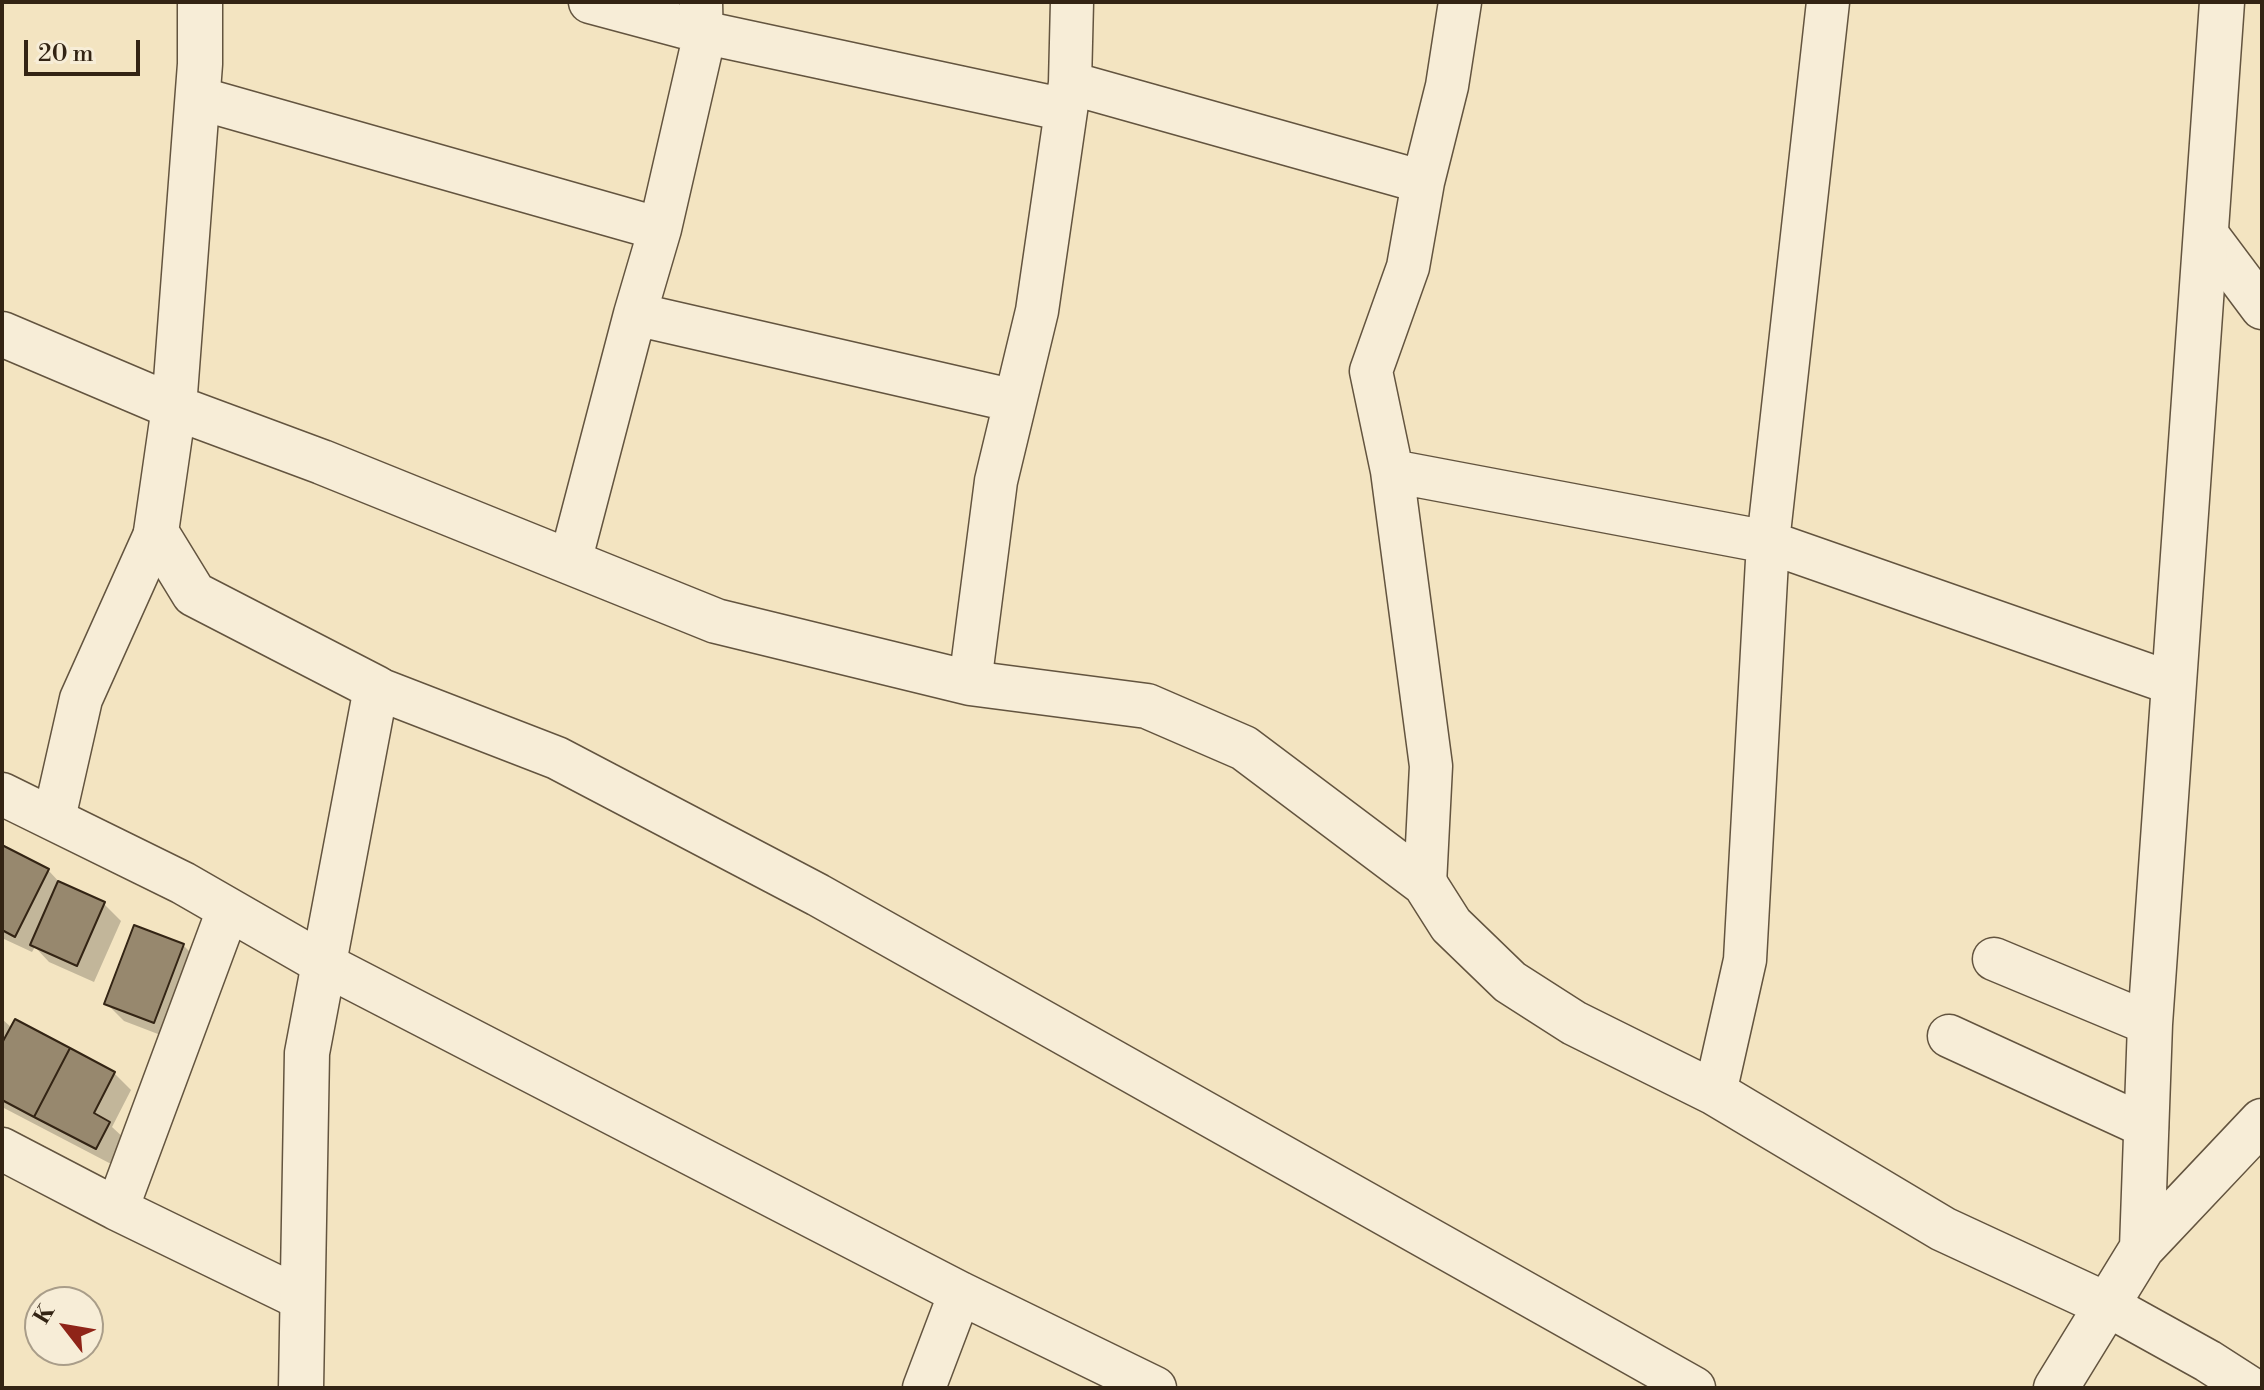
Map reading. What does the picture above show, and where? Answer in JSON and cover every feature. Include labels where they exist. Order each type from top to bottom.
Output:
[{"type":"street","points":[[54,818],[81,699],[156,532],[174,407],[198,98],[200,2]]},
{"type":"street","points":[[590,2],[702,17],[1068,96],[1423,182]]},
{"type":"street","points":[[970,683],[996,481],[1037,311],[1068,96],[1072,2]]},
{"type":"street","points":[[1425,884],[1431,766],[1392,471],[1371,371],[1408,267],[1423,182],[1447,86],[1460,2]]},
{"type":"street","points":[[1715,1093],[1745,960],[1768,542],[1828,2]]},
{"type":"street","points":[[2142,1248],[2150,1024],[2222,2]]},
{"type":"street","points":[[570,562],[660,229],[702,46],[702,17]]},
{"type":"street","points":[[198,98],[660,229]]},
{"type":"street","points":[[2206,233],[2262,308]]},
{"type":"street","points":[[635,314],[1015,401]]},
{"type":"street","points":[[2,334],[174,407],[322,462],[716,621],[970,683],[1147,706],[1244,748],[1425,884],[1451,925],[1510,982],[1574,1023],[1715,1093],[1943,1229],[2107,1305],[2250,1388]]},
{"type":"street","points":[[1392,471],[1768,542],[2174,684]]},
{"type":"street","points":[[156,532],[194,594],[376,688],[557,758],[804,888],[1694,1388]]},
{"type":"street","points":[[301,1388],[307,1053],[376,688]]},
{"type":"street","points":[[2,794],[54,818],[322,963],[960,1293],[1155,1388]]},
{"type":"street","points":[[117,1209],[228,910]]},
{"type":"street","points":[[1994,959],[2150,1024]]},
{"type":"street","points":[[1949,1036],[2147,1127]]},
{"type":"street","points":[[2056,1388],[2142,1248],[2262,1121]]},
{"type":"street","points":[[2,1149],[302,1299]]},
{"type":"street","points":[[924,1388],[960,1293]]},
{"type":"building","points":[[2,845],[49,869],[15,937],[2,930]]},
{"type":"building","points":[[58,881],[105,902],[77,966],[30,945]]},
{"type":"building","points":[[134,925],[184,944],[154,1023],[104,1004]]},
{"type":"building","points":[[15,1019],[70,1048],[34,1117],[2,1100],[2,1043]]},
{"type":"building","points":[[70,1048],[115,1072],[94,1113],[110,1122],[96,1149],[34,1117]]}]
